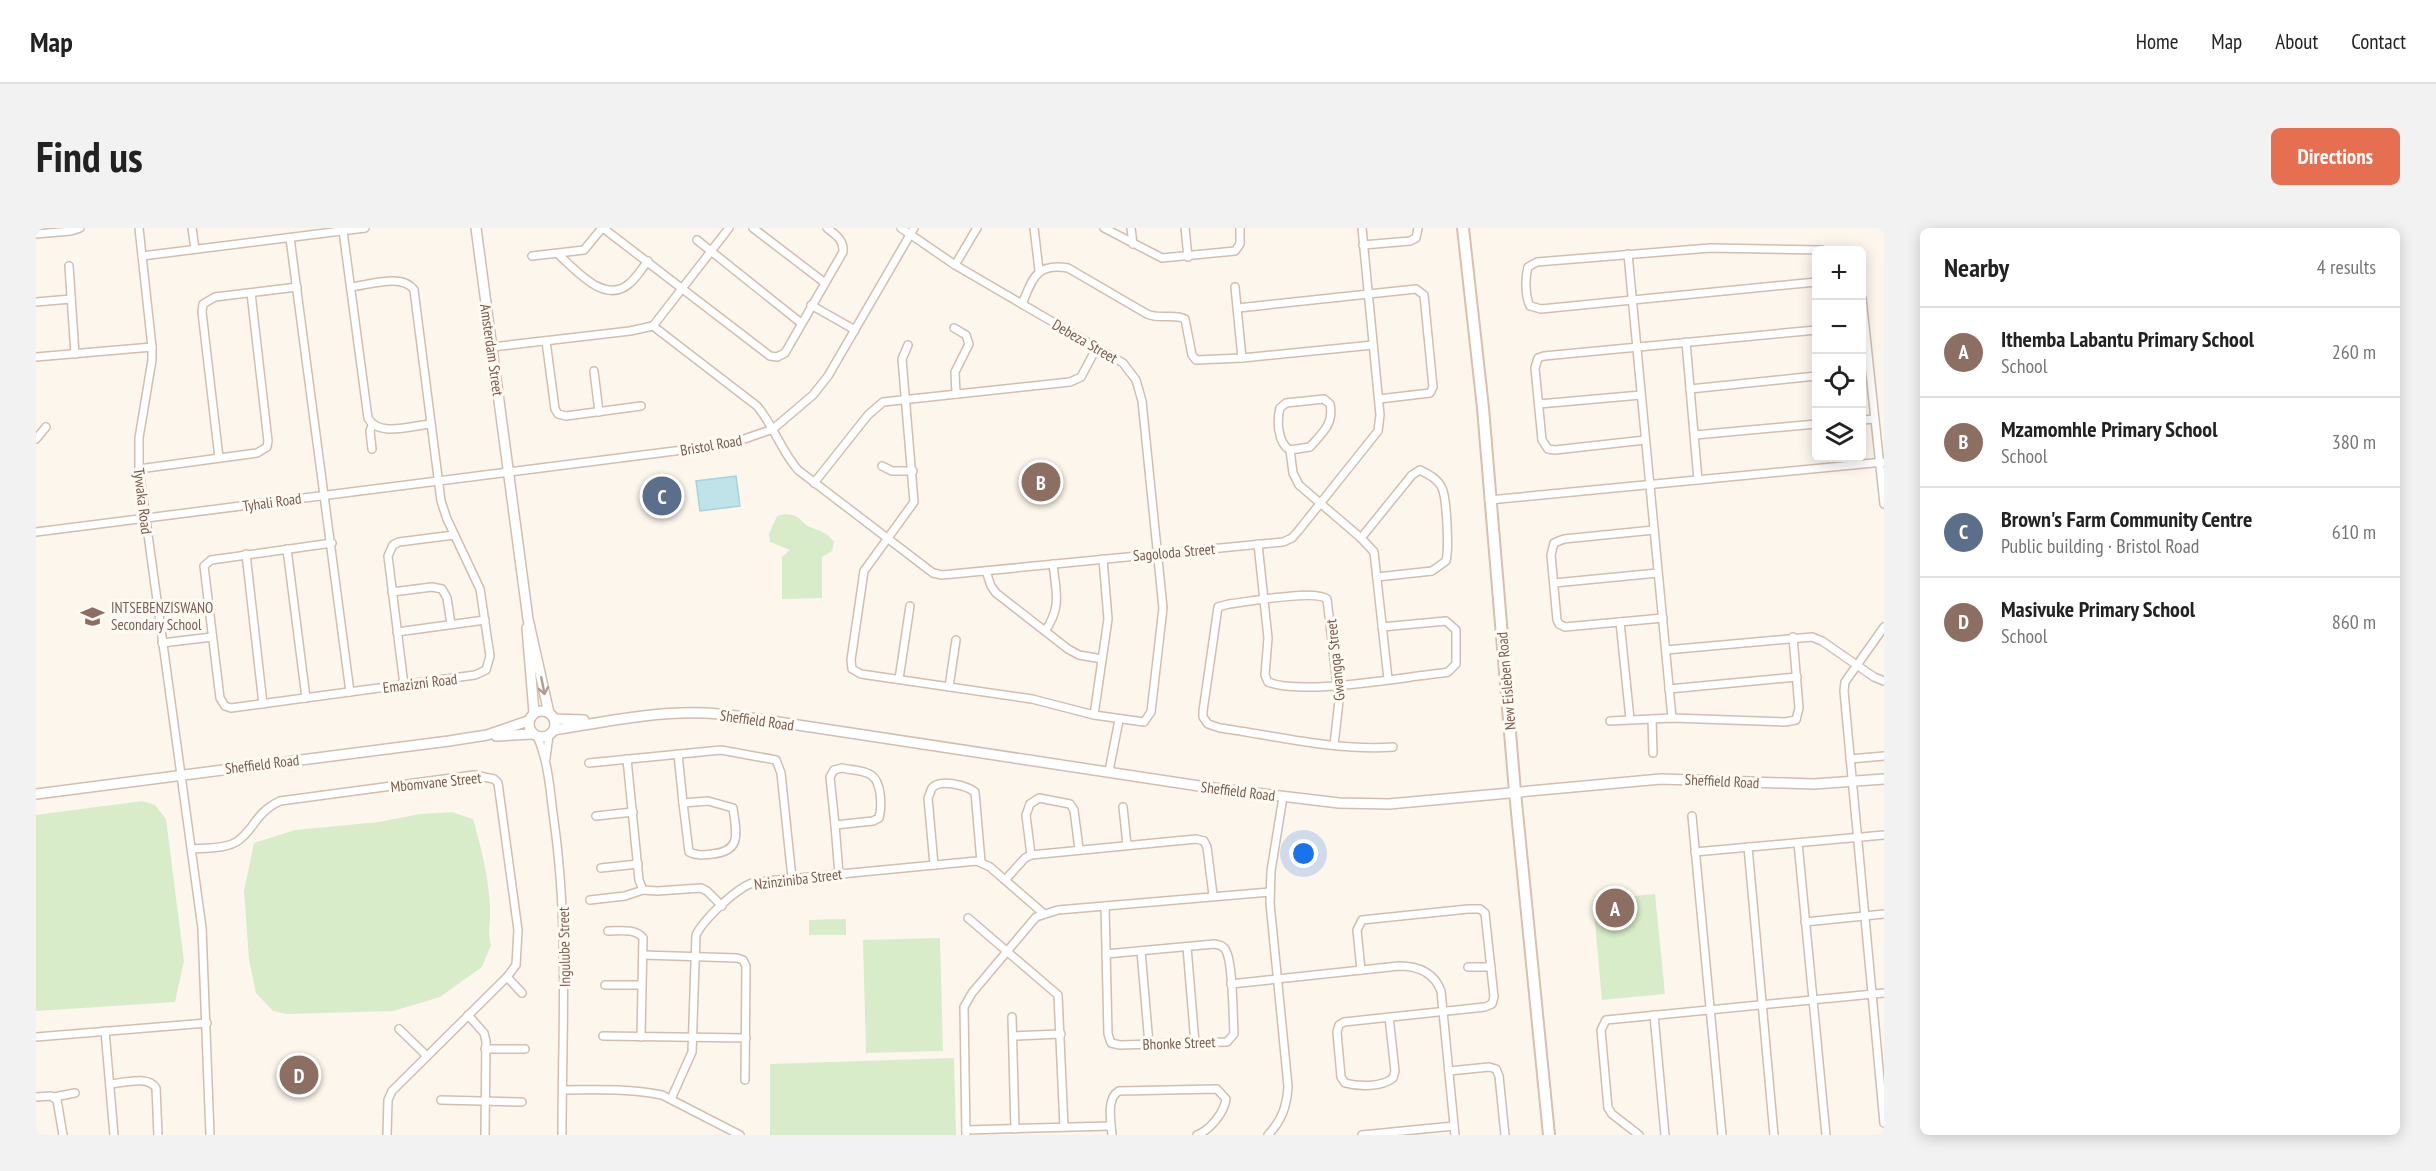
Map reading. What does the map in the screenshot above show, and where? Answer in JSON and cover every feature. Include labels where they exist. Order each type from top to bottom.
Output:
[{"type":"main road","name":"New Eisleben Road","points":[[1463,228],[1482,408],[1515,792],[1549,1135]]},
{"type":"street","points":[[36,234],[80,228]]},
{"type":"street","name":"Tywaka Road","points":[[138,228],[152,347],[152,360],[139,438],[139,469],[202,928],[210,1135]]},
{"type":"street","points":[[192,228],[195,249]]},
{"type":"street","points":[[142,256],[365,228]]},
{"type":"street","name":"Amsterdam Street","points":[[476,228],[509,471]]},
{"type":"street","points":[[532,256],[584,250],[602,228],[770,356],[777,357],[785,353],[843,252],[843,244],[827,228]]},
{"type":"street","points":[[492,347],[630,331],[653,326],[729,228]]},
{"type":"street","points":[[753,228],[825,282]]},
{"type":"street","name":"Debeza Street","points":[[901,228],[955,265],[1123,363],[1132,372],[1140,388],[1164,617],[1150,712],[1144,722],[1119,720]]},
{"type":"street","name":"Bristol Road","points":[[509,471],[730,444],[773,429],[813,395],[828,376],[914,228]]},
{"type":"street","points":[[955,265],[977,228]]},
{"type":"street","points":[[1022,304],[1039,270],[1034,228]]},
{"type":"street","points":[[1104,228],[1162,258],[1235,251],[1240,244],[1240,228]]},
{"type":"street","points":[[1131,228],[1133,244]]},
{"type":"street","points":[[1185,228],[1188,257]]},
{"type":"street","name":"Sagoloda Street","points":[[653,326],[749,400],[765,416],[791,463],[886,540],[933,573],[942,575],[1283,542],[1292,538],[1378,431],[1380,415],[1362,228]]},
{"type":"street","points":[[1363,245],[1410,241],[1416,238],[1418,228]]},
{"type":"street","points":[[343,231],[368,418],[372,425],[381,429],[430,424]]},
{"type":"street","points":[[291,238],[350,692]]},
{"type":"street","points":[[697,240],[710,253],[801,323]]},
{"type":"street","points":[[1812,250],[1710,248],[1531,265],[1527,270],[1527,301],[1530,306],[1541,309],[1812,282]]},
{"type":"street","points":[[558,254],[591,283],[602,289],[627,286],[648,261]]},
{"type":"street","points":[[1628,254],[1672,718]]},
{"type":"street","points":[[69,266],[75,354]]},
{"type":"street","points":[[1039,270],[1053,266],[1068,268],[1147,314],[1157,318],[1179,316],[1185,319],[1192,355],[1196,360],[1242,358],[1373,345]]},
{"type":"street","name":"Emazizni Road","points":[[212,637],[221,702],[231,708],[475,675],[486,670],[490,656],[478,582],[443,508],[430,424],[414,290],[410,284],[401,281],[351,287]]},
{"type":"street","points":[[219,458],[202,308],[210,298],[297,286]]},
{"type":"street","points":[[1235,287],[1242,358]]},
{"type":"street","points":[[1238,308],[1416,289],[1421,291],[1424,295],[1433,387],[1430,393],[1378,399]]},
{"type":"street","points":[[139,469],[257,453],[263,451],[268,444],[251,293]]},
{"type":"street","points":[[36,302],[70,299]]},
{"type":"street","points":[[811,305],[855,330]]},
{"type":"street","points":[[954,328],[966,335],[969,344],[955,372],[956,394]]},
{"type":"street","points":[[1645,440],[1548,449],[1542,440],[1536,361],[1541,356],[1812,330]]},
{"type":"street","points":[[546,341],[555,409],[558,414],[566,416],[641,406]]},
{"type":"street","points":[[1686,342],[1698,480]]},
{"type":"street","points":[[908,345],[902,359],[914,502],[864,571],[851,660],[852,669],[861,674],[1032,699],[1119,720],[1109,771]]},
{"type":"street","points":[[36,357],[152,347]]},
{"type":"street","points":[[814,483],[878,404],[889,400],[1074,381],[1083,374],[1097,347]]},
{"type":"street","points":[[594,371],[599,412]]},
{"type":"street","points":[[1866,371],[1881,463],[1884,504]]},
{"type":"street","points":[[1690,389],[1812,376]]},
{"type":"street","points":[[1539,404],[1641,395]]},
{"type":"street","points":[[1290,450],[1310,447],[1330,424],[1332,414],[1330,404],[1324,399],[1286,404],[1280,408],[1278,415],[1281,440],[1290,450],[1293,473],[1299,485],[1374,552],[1388,679]]},
{"type":"street","points":[[1866,420],[1874,419]]},
{"type":"street","points":[[1695,435],[1812,424]]},
{"type":"street","points":[[372,425],[370,431],[372,449]]},
{"type":"street","points":[[36,439],[46,427]]},
{"type":"street","points":[[1489,500],[1881,463]]},
{"type":"street","points":[[882,466],[892,471],[913,471]]},
{"type":"street","points":[[1361,538],[1412,476],[1420,470],[1430,474],[1442,488],[1449,550],[1446,561],[1432,571],[1377,577]]},
{"type":"street","points":[[509,471],[528,619],[551,716],[551,733]]},
{"type":"street","name":"Tyhali Road","points":[[36,532],[509,471]]},
{"type":"street","points":[[1654,530],[1558,540],[1554,543],[1551,555],[1557,620],[1561,626],[1569,627],[1663,618]]},
{"type":"street","points":[[404,685],[388,556],[393,545],[405,541],[454,535]]},
{"type":"street","points":[[162,643],[212,637],[204,566],[212,560],[332,543]]},
{"type":"street","points":[[1258,544],[1269,645],[1265,675],[1268,681],[1276,685],[1302,688],[1448,672],[1456,664],[1458,658],[1456,634],[1454,626],[1446,621],[1382,627]]},
{"type":"street","points":[[287,549],[306,698]]},
{"type":"street","points":[[246,554],[263,704]]},
{"type":"street","points":[[1094,715],[1108,619],[1103,559]]},
{"type":"street","points":[[1045,631],[1057,610],[1053,564]]},
{"type":"street","points":[[986,571],[993,589],[1045,631],[1074,653],[1102,659]]},
{"type":"street","points":[[1554,583],[1658,573]]},
{"type":"street","points":[[392,592],[432,587],[442,589],[447,598],[451,624]]},
{"type":"street","name":"Gwangqa Street","points":[[1316,595],[1322,595],[1327,599],[1340,707],[1334,745],[1212,727],[1205,721],[1203,711],[1216,611],[1222,605],[1264,600],[1316,595]]},
{"type":"street","points":[[898,679],[910,606]]},
{"type":"street","points":[[528,619],[531,717],[535,735]]},
{"type":"street","points":[[397,632],[484,620]]},
{"type":"street","points":[[1620,622],[1630,719]]},
{"type":"street","points":[[1884,627],[1845,682],[1844,691],[1884,1123]]},
{"type":"street","points":[[1666,650],[1793,637],[1817,638],[1874,677],[1884,681]]},
{"type":"street","points":[[1610,720],[1672,718],[1796,720],[1799,713],[1793,637]]},
{"type":"street","points":[[949,687],[956,640]]},
{"type":"street","points":[[1670,689],[1797,677]]},
{"type":"street","name":"Sheffield Road","points":[[487,735],[544,711],[551,716],[595,722]]},
{"type":"street","name":"Sheffield Road","points":[[36,794],[487,735],[551,733],[595,722],[658,714],[705,713],[1283,797],[1365,805],[1661,778],[1778,784],[1884,779]]},
{"type":"street","points":[[1653,718],[1653,753]]},
{"type":"street","name":"Ingulube Street","points":[[546,761],[551,733]]},
{"type":"street","name":"Ingulube Street","points":[[535,735],[546,761],[563,895],[565,963],[562,1135]]},
{"type":"street","points":[[1334,745],[1367,749],[1393,747]]},
{"type":"street","points":[[589,763],[728,750],[771,758],[778,763],[792,878]]},
{"type":"street","points":[[678,754],[683,803],[689,852],[696,856],[724,853],[731,849],[736,839],[734,808],[708,801],[683,803]]},
{"type":"street","points":[[1850,759],[1884,756]]},
{"type":"street","points":[[627,759],[638,864],[643,890]]},
{"type":"street","points":[[835,825],[873,822],[879,818],[881,811],[879,787],[871,774],[842,768],[834,770],[830,777],[839,874]]},
{"type":"street","name":"Mbomvane Street","points":[[192,849],[238,841],[265,809],[280,801],[474,776],[494,778],[501,788],[518,930],[516,964],[507,977],[392,1091],[388,1100],[387,1135]]},
{"type":"street","points":[[934,865],[928,798],[931,789],[946,783],[970,788],[975,792],[981,862],[1043,913]]},
{"type":"street","points":[[1268,1135],[1282,1116],[1288,1098],[1270,892],[1271,871],[1283,797]]},
{"type":"street","points":[[1031,855],[1026,815],[1030,804],[1038,798],[1070,804],[1074,810],[1078,849]]},
{"type":"street","points":[[1123,807],[1127,845]]},
{"type":"street","points":[[596,816],[633,812]]},
{"type":"street","points":[[1692,816],[1722,1135]]},
{"type":"street","points":[[1695,852],[1884,835]]},
{"type":"street","points":[[1005,880],[1025,858],[1031,855],[1196,839],[1204,841],[1208,852],[1213,896]]},
{"type":"street","points":[[1798,843],[1826,1135]]},
{"type":"street","points":[[1748,848],[1774,1135]]},
{"type":"street","name":"Nzinziniba Street","points":[[671,1099],[691,1059],[695,939],[698,931],[741,889],[751,883],[792,878],[981,862]]},
{"type":"street","points":[[601,868],[638,864]]},
{"type":"street","points":[[590,900],[625,896],[643,890],[700,888],[722,906]]},
{"type":"street","points":[[1111,1126],[966,1133],[963,1022],[964,1007],[972,993],[1031,921],[1043,913],[1270,892]]},
{"type":"street","name":"Bhonke Street","points":[[1105,906],[1106,954],[1109,1039],[1114,1044],[1149,1044],[1227,1042],[1232,1038],[1234,1034],[1231,984],[1228,952],[1224,948],[1214,944],[1106,954]]},
{"type":"street","points":[[1361,970],[1357,930],[1362,920],[1477,908],[1483,910],[1486,916],[1494,997],[1492,1004],[1485,1008],[1389,1017],[1344,1022],[1339,1025],[1341,1077],[1345,1083],[1354,1086],[1387,1083],[1393,1078],[1395,1071],[1389,1017]]},
{"type":"street","points":[[1806,922],[1884,914]]},
{"type":"street","points":[[968,918],[1056,991],[1059,999],[1064,1128]]},
{"type":"street","points":[[609,931],[638,932],[642,938],[641,1037]]},
{"type":"street","points":[[1187,947],[1195,1043]]},
{"type":"street","points":[[1142,951],[1149,1044]]},
{"type":"street","points":[[643,955],[743,960],[746,966],[745,1080]]},
{"type":"street","points":[[1231,984],[1361,970],[1412,966],[1422,969],[1438,984],[1443,1012],[1455,1135]]},
{"type":"street","points":[[1468,967],[1491,967]]},
{"type":"street","points":[[507,977],[522,993]]},
{"type":"street","points":[[605,985],[642,985]]},
{"type":"street","points":[[1639,1135],[1612,1114],[1608,1108],[1601,1030],[1606,1020],[1884,993]]},
{"type":"street","points":[[468,1015],[484,1032],[486,1049],[484,1135]]},
{"type":"street","points":[[1654,1015],[1665,1135]]},
{"type":"street","points":[[1012,1017],[1015,1129]]},
{"type":"street","points":[[36,1038],[207,1023]]},
{"type":"street","points":[[399,1029],[427,1056]]},
{"type":"street","points":[[105,1031],[114,1135]]},
{"type":"street","points":[[1013,1036],[1061,1034]]},
{"type":"street","points":[[603,1036],[746,1038]]},
{"type":"street","points":[[486,1049],[525,1049]]},
{"type":"street","points":[[1449,1071],[1489,1067],[1496,1069],[1499,1076],[1505,1135]]},
{"type":"street","points":[[110,1084],[145,1081],[154,1084],[158,1135]]},
{"type":"street","points":[[1112,1135],[1111,1100],[1115,1092],[1119,1090],[1217,1089],[1226,1099],[1224,1109],[1206,1130],[1197,1135]]},
{"type":"street","points":[[563,1090],[648,1092],[671,1099],[740,1135]]},
{"type":"street","points":[[36,1097],[54,1097],[75,1093]]},
{"type":"street","points":[[54,1097],[58,1103],[63,1135]]},
{"type":"street","points":[[441,1101],[522,1102]]},
{"type":"street","points":[[1362,1135],[1406,1133],[1454,1126]]},
{"type":"green space","points":[[785,514],[797,517],[806,525],[826,534],[834,542],[832,551],[822,557],[822,598],[782,599],[782,557],[790,550],[770,542],[769,534],[777,516]]},
{"type":"green space","points":[[142,801],[155,805],[166,819],[184,961],[175,1002],[36,1011],[36,815]]},
{"type":"green space","points":[[452,812],[473,819],[484,863],[488,885],[491,945],[482,967],[440,997],[393,1011],[287,1014],[273,1011],[256,993],[249,960],[244,891],[254,843],[295,830]]},
{"type":"green space","points":[[1655,894],[1665,994],[1602,1000],[1593,900]]},
{"type":"green space","points":[[846,919],[846,935],[809,935],[809,920]]},
{"type":"green space","points":[[940,938],[943,1051],[866,1053],[863,940]]},
{"type":"green space","points":[[954,1058],[956,1135],[770,1135],[770,1064]]},
{"type":"water","points":[[736,476],[740,506],[700,511],[696,481]]},
{"type":"place","name":"Mzamomhle Primary School","points":[[1041,482]]},
{"type":"place","name":"Brown's Farm Community Centre","points":[[662,496]]},
{"type":"place","name":"INTSEBENZISWANO Secondary School","points":[[93,616]]},
{"type":"place","name":"Ithemba Labantu Primary School","points":[[1615,908]]},
{"type":"place","name":"Masivuke Primary School","points":[[299,1075]]}]
